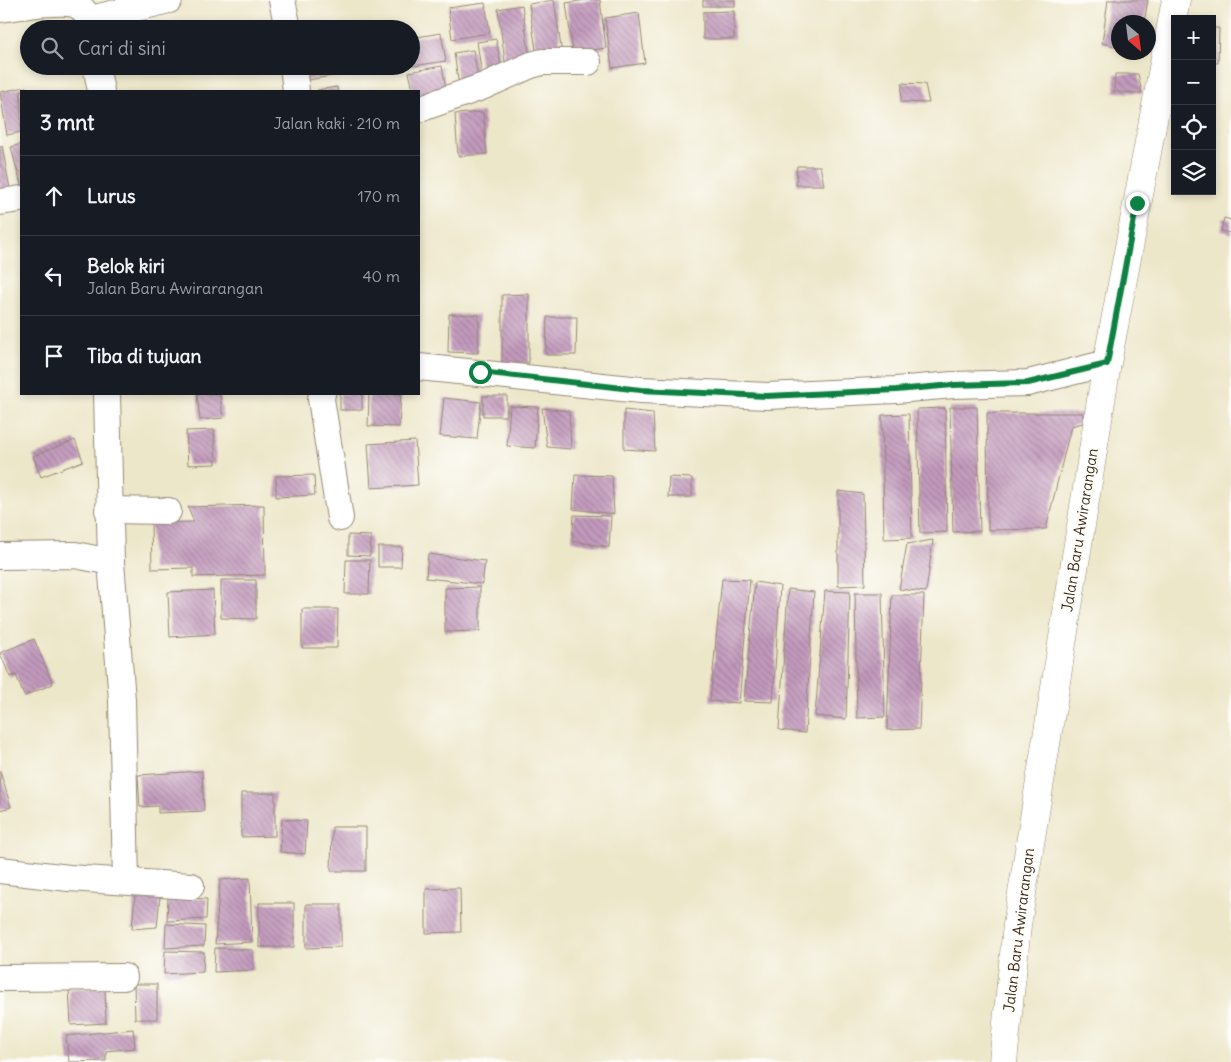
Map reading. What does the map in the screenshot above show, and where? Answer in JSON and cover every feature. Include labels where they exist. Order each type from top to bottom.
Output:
[{"type":"street","points":[[104,20],[169,0]]},
{"type":"street","points":[[282,0],[286,20]]},
{"type":"street","name":"Jalan Baru Awirarangan","points":[[1003,1062],[1017,925],[1107,364],[1176,0]]},
{"type":"street","points":[[0,9],[53,1],[76,4],[88,20]]},
{"type":"street","points":[[420,109],[484,86],[531,65],[542,62],[588,62]]},
{"type":"street","points":[[98,75],[101,90]]},
{"type":"street","points":[[294,75],[296,90]]},
{"type":"street","points":[[0,202],[20,199]]},
{"type":"street","points":[[420,367],[641,390],[767,396],[896,390],[953,385],[1028,383],[1107,364]]},
{"type":"street","points":[[107,395],[108,510],[122,700],[126,881]]},
{"type":"street","points":[[322,395],[321,400],[340,518]]},
{"type":"street","points":[[108,510],[168,511]]},
{"type":"street","points":[[0,556],[75,555],[111,562]]},
{"type":"street","points":[[0,870],[69,878],[191,886]]},
{"type":"street","points":[[0,978],[124,977]]},
{"type":"building","points":[[554,0],[562,54],[537,57],[529,4]]},
{"type":"building","points":[[600,0],[606,48],[573,53],[566,3]]},
{"type":"building","points":[[703,0],[735,0],[735,6],[703,6]]},
{"type":"building","points":[[1108,0],[1148,0],[1145,15],[1111,15],[1111,45],[1102,43]]},
{"type":"building","points":[[485,3],[490,33],[452,39],[448,8]]},
{"type":"building","points":[[522,5],[530,59],[505,62],[498,9]]},
{"type":"building","points":[[734,11],[734,39],[703,39],[703,12]]},
{"type":"building","points":[[639,13],[645,63],[612,68],[605,18]]},
{"type":"building","points":[[1216,28],[1219,28],[1218,63],[1216,63]]},
{"type":"building","points":[[441,33],[446,61],[420,65],[420,36]]},
{"type":"building","points":[[496,39],[502,71],[482,75],[477,42]]},
{"type":"building","points":[[473,50],[479,83],[459,86],[454,53]]},
{"type":"building","points":[[442,66],[447,94],[420,99],[420,90],[413,90],[410,75],[420,75],[420,70]]},
{"type":"building","points":[[1115,74],[1138,74],[1142,93],[1114,92]]},
{"type":"building","points":[[302,75],[336,75],[303,81]]},
{"type":"building","points":[[902,83],[925,84],[929,103],[901,102]]},
{"type":"building","points":[[26,87],[27,90],[20,90],[20,132],[7,135],[0,92]]},
{"type":"building","points":[[337,87],[338,90],[317,90]]},
{"type":"building","points":[[483,112],[487,154],[458,156],[455,114]]},
{"type":"building","points":[[20,144],[20,181],[11,147]]},
{"type":"building","points":[[2,146],[10,189],[0,191],[0,147]]},
{"type":"building","points":[[797,166],[820,166],[824,185],[796,185]]},
{"type":"building","points":[[1224,218],[1231,220],[1231,233],[1221,231]]},
{"type":"building","points":[[529,294],[529,363],[502,363],[502,295]]},
{"type":"building","points":[[449,314],[479,315],[478,353],[448,352]]},
{"type":"building","points":[[547,317],[577,317],[576,355],[546,355]]},
{"type":"building","points":[[197,395],[220,395],[223,418],[200,420]]},
{"type":"building","points":[[340,395],[362,395],[362,410],[340,410]]},
{"type":"building","points":[[369,395],[401,395],[399,427],[368,426]]},
{"type":"building","points":[[483,396],[507,396],[507,416],[483,416]]},
{"type":"building","points":[[444,398],[481,402],[477,439],[440,436]]},
{"type":"building","points":[[510,406],[538,407],[535,448],[507,446]]},
{"type":"building","points":[[950,407],[977,407],[980,531],[953,532]]},
{"type":"building","points":[[542,408],[569,411],[571,449],[547,447]]},
{"type":"building","points":[[945,408],[947,532],[920,533],[917,409]]},
{"type":"building","points":[[624,410],[653,413],[655,451],[624,449]]},
{"type":"building","points":[[987,413],[1083,413],[1083,423],[1071,426],[1046,529],[988,530]]},
{"type":"building","points":[[909,414],[912,538],[884,539],[882,415]]},
{"type":"building","points":[[214,430],[216,464],[188,465],[186,431]]},
{"type":"building","points":[[75,440],[83,461],[41,477],[33,456]]},
{"type":"building","points":[[415,441],[418,485],[371,488],[368,444]]},
{"type":"building","points":[[314,475],[315,495],[276,497],[276,476]]},
{"type":"building","points":[[575,475],[612,476],[614,514],[573,509]]},
{"type":"building","points":[[669,477],[692,478],[692,497],[668,497]]},
{"type":"building","points":[[838,491],[863,494],[865,585],[838,586]]},
{"type":"building","points":[[264,505],[265,575],[193,577],[193,568],[152,569],[151,523],[194,522],[188,507]]},
{"type":"building","points":[[574,515],[611,516],[609,547],[572,541]]},
{"type":"building","points":[[348,535],[371,536],[370,556],[348,555]]},
{"type":"building","points":[[933,540],[926,592],[899,589],[907,544]]},
{"type":"building","points":[[378,547],[402,547],[401,567],[378,567]]},
{"type":"building","points":[[428,554],[485,561],[482,584],[426,578]]},
{"type":"building","points":[[346,560],[370,560],[369,594],[345,594]]},
{"type":"building","points":[[722,579],[750,580],[739,703],[710,701]]},
{"type":"building","points":[[221,580],[256,580],[256,619],[221,618]]},
{"type":"building","points":[[755,582],[780,586],[773,702],[744,701]]},
{"type":"building","points":[[480,587],[480,631],[445,632],[445,588]]},
{"type":"building","points":[[788,589],[814,592],[805,733],[779,730]]},
{"type":"building","points":[[213,590],[215,634],[170,637],[168,592]]},
{"type":"building","points":[[825,591],[850,592],[846,719],[815,716]]},
{"type":"building","points":[[855,593],[882,593],[885,717],[857,718]]},
{"type":"building","points":[[892,595],[924,595],[919,729],[887,730]]},
{"type":"building","points":[[302,609],[338,609],[337,648],[302,648]]},
{"type":"building","points":[[34,639],[53,684],[24,696],[16,675],[10,677],[0,653]]},
{"type":"building","points":[[0,771],[11,807],[0,810]]},
{"type":"building","points":[[202,771],[204,811],[158,813],[158,806],[140,807],[138,775]]},
{"type":"building","points":[[241,793],[275,793],[275,836],[241,837]]},
{"type":"building","points":[[282,819],[307,821],[305,854],[280,852]]},
{"type":"building","points":[[332,827],[366,827],[366,871],[331,871]]},
{"type":"building","points":[[250,878],[252,942],[215,944],[220,880]]},
{"type":"building","points":[[460,888],[461,932],[426,933],[426,889]]},
{"type":"building","points":[[135,893],[160,896],[157,927],[132,929]]},
{"type":"building","points":[[168,897],[207,899],[206,919],[167,921]]},
{"type":"building","points":[[259,903],[294,903],[294,947],[259,947]]},
{"type":"building","points":[[306,904],[341,904],[341,947],[306,948]]},
{"type":"building","points":[[166,924],[205,926],[204,946],[165,948]]},
{"type":"building","points":[[215,948],[253,950],[253,970],[214,972]]},
{"type":"building","points":[[165,951],[204,952],[203,972],[164,974]]},
{"type":"building","points":[[134,984],[157,984],[157,1019],[135,1019]]},
{"type":"building","points":[[105,988],[106,1023],[71,1025],[69,989]]},
{"type":"building","points":[[133,1029],[135,1048],[106,1051],[106,1061],[69,1062],[66,1036]]},
{"type":"route","points":[[480,372],[641,390],[767,396],[896,390],[953,385],[1028,383],[1107,364],[1137,203]]}]
